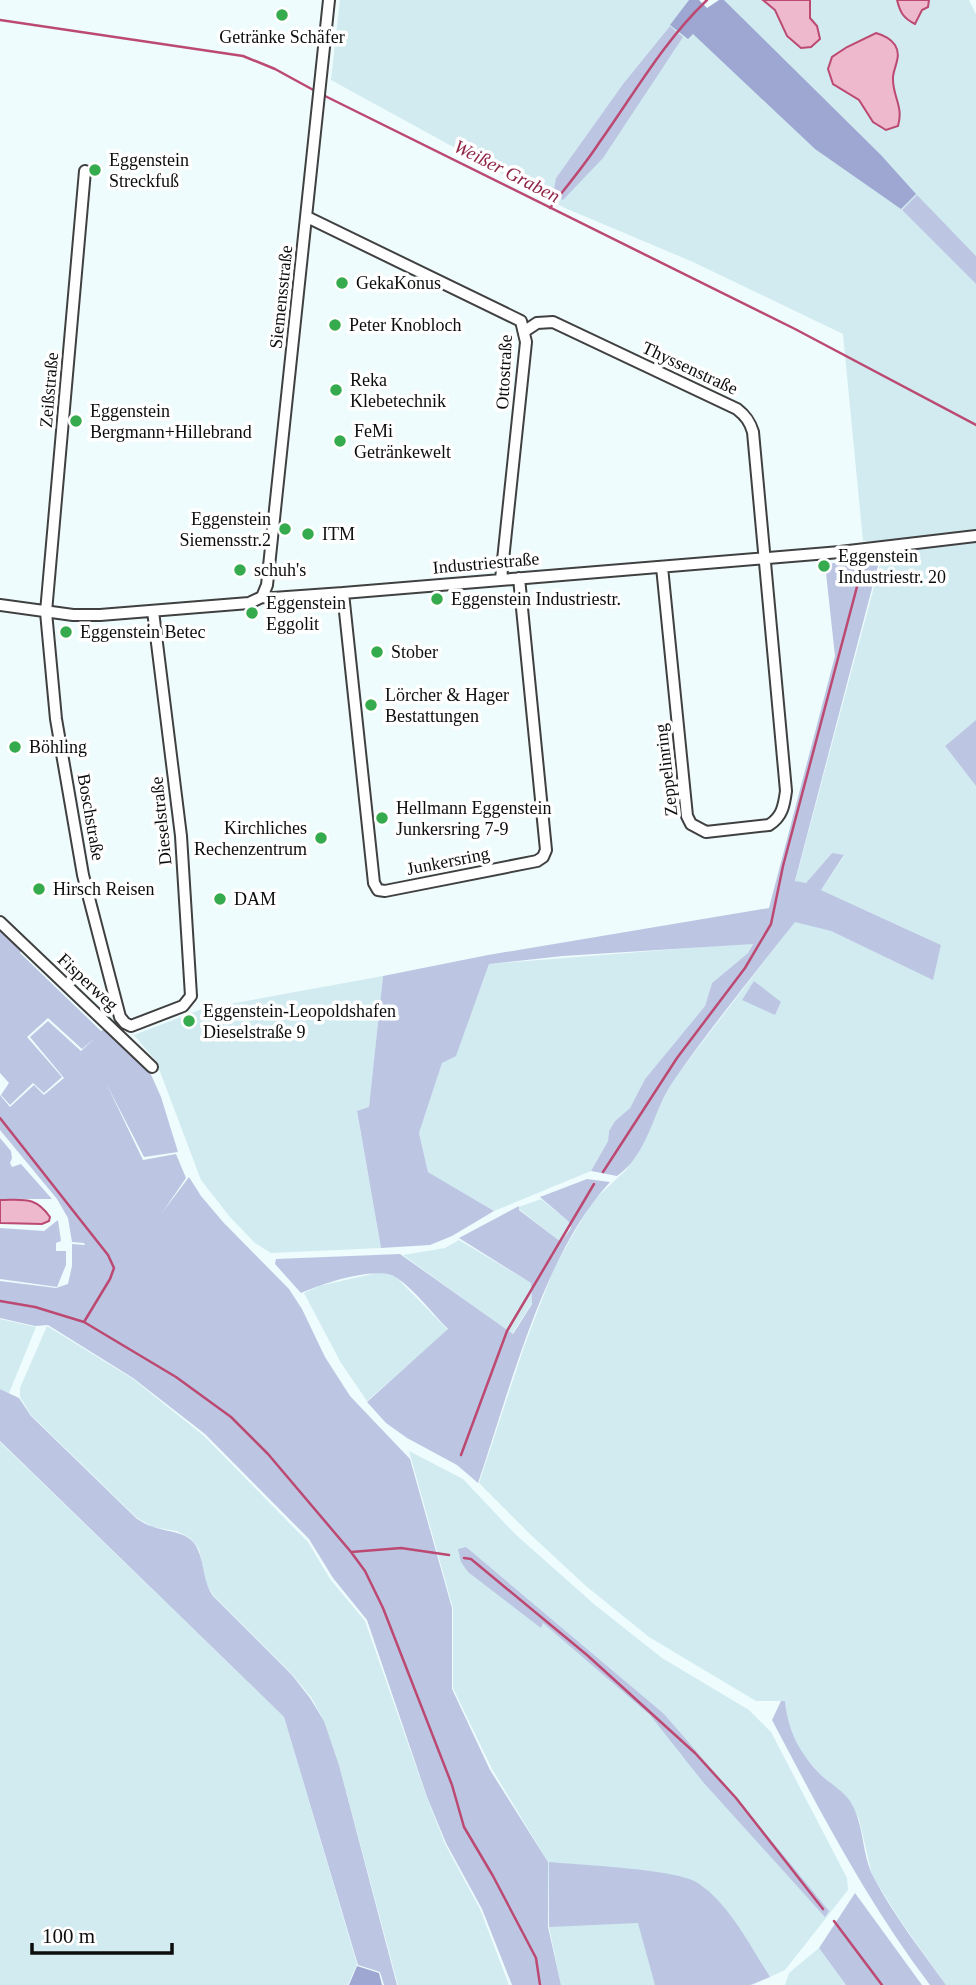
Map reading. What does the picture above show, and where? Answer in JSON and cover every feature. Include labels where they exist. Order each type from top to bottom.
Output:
[{"type":"street","name":"Siemensstraße","points":[[262,597],[267,585],[329,0]]},
{"type":"street","name":"Zeißstraße","points":[[47,611],[85,171]]},
{"type":"street","name":"Ottostraße","points":[[307,217],[521,321],[526,342],[501,579]]},
{"type":"street","name":"Thyssenstraße","points":[[525,331],[537,323],[553,322],[745,415],[753,432],[764,559]]},
{"type":"street","name":"Industriestraße","points":[[0,605],[73,615],[153,611],[249,603],[262,597],[344,593],[764,559],[976,536]]},
{"type":"street","name":"Zeppelinring","points":[[662,567],[687,816],[691,824],[706,832],[769,825],[776,821],[784,805],[786,791],[764,559]]},
{"type":"street","name":"Junkersring","points":[[344,593],[374,884],[378,890],[385,891],[537,861],[546,850],[519,578]]},
{"type":"street","name":"Boschstraße","points":[[47,611],[56,719],[83,876],[124,1023]]},
{"type":"street","name":"Dieselstraße","points":[[124,1023],[131,1026],[183,1006],[191,996],[181,836],[153,611]]},
{"type":"street","name":"Fisperweg","points":[[0,922],[152,1067]]},
{"type":"shaded area","points":[[340,0],[689,0],[671,25],[693,33],[815,149],[880,154],[724,0],[969,0],[976,14],[976,256],[917,196],[902,210],[976,284],[976,720],[945,746],[976,786],[976,1985],[946,1985],[900,1920],[872,1875],[859,1819],[848,1799],[821,1775],[798,1749],[787,1721],[785,1701],[756,1701],[649,1637],[586,1586],[479,1483],[525,1344],[555,1266],[592,1202],[626,1170],[639,1150],[672,1082],[795,921],[831,931],[932,979],[941,945],[821,890],[844,856],[832,853],[806,883],[795,882],[886,542],[863,541],[843,334],[693,262],[565,208],[331,80]],"holes":[[[670,26],[683,37],[553,194],[556,178],[623,84]]]},
{"type":"shaded area","points":[[689,0],[699,0],[707,8],[719,0],[724,0],[880,154],[916,194],[901,209],[815,149],[693,34],[688,39],[670,25]]},
{"type":"shaded area","points":[[763,0],[810,0],[810,18],[817,26],[820,39],[811,47],[801,48],[787,36],[775,10]]},
{"type":"shaded area","points":[[897,0],[929,0],[928,7],[922,10],[915,24],[903,14]]},
{"type":"shaded area","points":[[670,26],[683,37],[603,158],[563,200],[553,194],[556,178],[623,84]]},
{"type":"shaded area","points":[[876,33],[891,41],[898,53],[893,77],[899,107],[898,126],[886,130],[873,122],[859,100],[833,84],[828,69],[832,57]]},
{"type":"shaded area","points":[[917,195],[976,256],[976,284],[902,210]]},
{"type":"shaded area","points":[[880,558],[795,881],[806,883],[832,853],[844,855],[821,890],[941,945],[933,980],[831,931],[795,922],[674,1080],[636,1156],[617,1176],[591,1171],[608,1141],[609,1131],[615,1121],[630,1108],[645,1079],[705,1006],[712,983],[748,953],[753,944],[563,956],[489,964],[456,1056],[442,1063],[419,1133],[428,1172],[494,1211],[452,1236],[430,1245],[381,1248],[357,1111],[369,1107],[383,976],[488,955],[769,908],[835,656],[825,564]]},
{"type":"shaded area","points":[[976,720],[976,786],[945,746]]},
{"type":"shaded area","points":[[0,929],[22,949],[20,953],[101,1031],[105,1029],[149,1070],[161,1097],[178,1152],[144,1157],[106,1083],[143,1160],[176,1154],[186,1178],[162,1213],[189,1177],[223,1222],[289,1289],[302,1309],[325,1357],[350,1396],[410,1459],[452,1608],[452,1689],[490,1770],[548,1862],[548,1927],[561,1985],[512,1985],[482,1909],[446,1843],[427,1797],[367,1620],[333,1578],[309,1539],[205,1434],[133,1378],[48,1325],[35,1326],[0,1318],[0,1281],[56,1288],[68,1284],[72,1266],[72,1244],[85,1245],[72,1242],[68,1218],[57,1199],[0,1130],[0,1095],[10,1107],[34,1085],[44,1095],[64,1078],[30,1037],[48,1021],[81,1051],[95,1038],[82,1049],[48,1018],[27,1037],[62,1077],[44,1093],[33,1083],[10,1105],[1,1095],[9,1083],[0,1073]]},
{"type":"shaded area","points":[[753,943],[748,953],[712,983],[705,1006],[645,1079],[630,1108],[615,1121],[609,1131],[608,1141],[591,1171],[494,1211],[428,1172],[419,1133],[442,1062],[456,1055],[489,964]]},
{"type":"shaded area","points":[[383,976],[369,1108],[357,1112],[381,1248],[271,1253],[255,1243],[230,1217],[201,1180],[156,1061],[134,1035],[202,1009]]},
{"type":"shaded area","points":[[754,981],[781,1002],[775,1015],[742,1000]]},
{"type":"shaded area","points":[[0,1138],[11,1151],[12,1167],[21,1164],[52,1199],[0,1199]]},
{"type":"shaded area","points":[[587,1179],[610,1182],[586,1212],[547,1284],[516,1366],[478,1483],[457,1465],[407,1438],[386,1423],[367,1402],[448,1329],[424,1302],[397,1278],[377,1273],[350,1277],[301,1293],[275,1264],[276,1259],[400,1254],[513,1334],[532,1304],[531,1283],[459,1238],[519,1206],[519,1210],[561,1242],[571,1228],[568,1221],[540,1197]]},
{"type":"shaded area","points":[[541,1199],[568,1221],[570,1228],[561,1242],[519,1209]]},
{"type":"shaded area","points":[[0,1200],[34,1202],[45,1210],[50,1217],[49,1221],[42,1224],[0,1223]]},
{"type":"shaded area","points":[[58,1220],[61,1241],[56,1243],[56,1251],[66,1251],[66,1265],[57,1287],[0,1279],[0,1228],[44,1231]]},
{"type":"shaded area","points":[[459,1240],[531,1283],[532,1303],[512,1334],[403,1255],[445,1248]]},
{"type":"shaded area","points":[[381,1272],[396,1277],[448,1330],[367,1401],[341,1363],[304,1293],[319,1286]]},
{"type":"shaded area","points":[[0,1319],[36,1327],[9,1393],[0,1389]]},
{"type":"shaded area","points":[[47,1326],[133,1379],[204,1436],[308,1542],[330,1579],[365,1621],[445,1844],[480,1909],[509,1985],[398,1985],[339,1765],[324,1721],[311,1697],[292,1674],[214,1596],[207,1586],[199,1549],[190,1538],[177,1531],[153,1527],[137,1518],[31,1415],[20,1397],[20,1388]]},
{"type":"shaded area","points":[[0,1389],[19,1398],[31,1416],[137,1519],[190,1539],[198,1550],[207,1585],[213,1596],[292,1675],[310,1698],[324,1721],[339,1765],[397,1985],[384,1985],[380,1972],[358,1965],[284,1717],[0,1441]]},
{"type":"shaded area","points":[[0,1442],[284,1717],[357,1964],[348,1985],[0,1985]]},
{"type":"shaded area","points":[[409,1451],[463,1479],[515,1534],[595,1605],[662,1658],[749,1710],[771,1732],[847,1878],[848,1890],[785,1970],[752,1985],[561,1985],[549,1927],[548,1862],[492,1769],[453,1688],[453,1608]]},
{"type":"shaded area","points":[[466,1547],[664,1714],[829,1911],[825,1917],[703,1782],[650,1715],[543,1623],[541,1628],[468,1572],[461,1562],[458,1549]]},
{"type":"shaded area","points":[[781,1701],[785,1701],[792,1733],[801,1751],[822,1776],[850,1801],[874,1878],[899,1919],[946,1985],[930,1985],[885,1921],[845,1856],[772,1720]]},
{"type":"shaded area","points":[[549,1862],[650,1871],[687,1878],[698,1883],[720,1902],[770,1977],[750,1985],[655,1985],[638,1923],[549,1927]]},
{"type":"shaded area","points":[[855,1893],[922,1985],[846,1985],[819,1948]]},
{"type":"shaded area","points":[[819,1948],[846,1985],[785,1985],[789,1973]]},
{"type":"shaded area","points":[[357,1966],[379,1973],[382,1985],[349,1985]]},
{"type":"waterway","points":[[550,208],[676,33],[707,0]]},
{"type":"waterway","name":"Weißer Graben","points":[[0,20],[243,56],[275,69],[317,92]]},
{"type":"waterway","name":"Weißer Graben","points":[[323,95],[795,329],[976,425]]},
{"type":"waterway","points":[[603,1172],[677,1058],[745,968],[771,924],[783,866],[863,564]]},
{"type":"waterway","points":[[0,1118],[108,1255],[114,1268],[84,1322]]},
{"type":"waterway","points":[[461,1455],[507,1331],[594,1184]]},
{"type":"waterway","points":[[0,1301],[35,1307],[84,1322],[176,1377],[231,1417],[268,1454],[351,1552],[365,1571],[383,1608],[452,1785],[464,1827],[536,1958],[540,1985]]},
{"type":"waterway","points":[[351,1552],[401,1548],[449,1555]]},
{"type":"waterway","points":[[464,1558],[471,1559],[587,1655],[695,1753],[736,1798],[823,1909]]},
{"type":"waterway","points":[[834,1921],[882,1985]]},
{"type":"place","name":"Getränke Schäfer","points":[[282,15]]},
{"type":"place","name":"Eggenstein Streckfuß","points":[[95,170]]},
{"type":"place","name":"GekaKonus","points":[[342,283]]},
{"type":"place","name":"Peter Knobloch","points":[[335,325]]},
{"type":"place","name":"Reka Klebetechnik","points":[[336,390]]},
{"type":"place","name":"Eggenstein Bergmann+Hillebrand","points":[[76,421]]},
{"type":"place","name":"FeMi Getränkewelt","points":[[340,441]]},
{"type":"place","name":"Eggenstein Siemensstr.2","points":[[285,529]]},
{"type":"place","name":"ITM","points":[[308,534]]},
{"type":"place","name":"Eggenstein Industriestr. 20","points":[[824,566]]},
{"type":"place","name":"schuh's","points":[[240,570]]},
{"type":"place","name":"Eggenstein Industriestr.","points":[[437,599]]},
{"type":"place","name":"Eggenstein Eggolit","points":[[252,613]]},
{"type":"place","name":"Eggenstein Betec","points":[[66,632]]},
{"type":"place","name":"Stober","points":[[377,652]]},
{"type":"place","name":"Lörcher & Hager Bestattungen","points":[[371,705]]},
{"type":"place","name":"Böhling","points":[[15,747]]},
{"type":"place","name":"Hellmann Eggenstein Junkersring 7-9","points":[[382,818]]},
{"type":"place","name":"Kirchliches Rechenzentrum","points":[[321,838]]},
{"type":"place","name":"Hirsch Reisen","points":[[39,889]]},
{"type":"place","name":"DAM","points":[[220,899]]},
{"type":"place","name":"Eggenstein-Leopoldshafen Dieselstraße 9","points":[[189,1021]]}]
